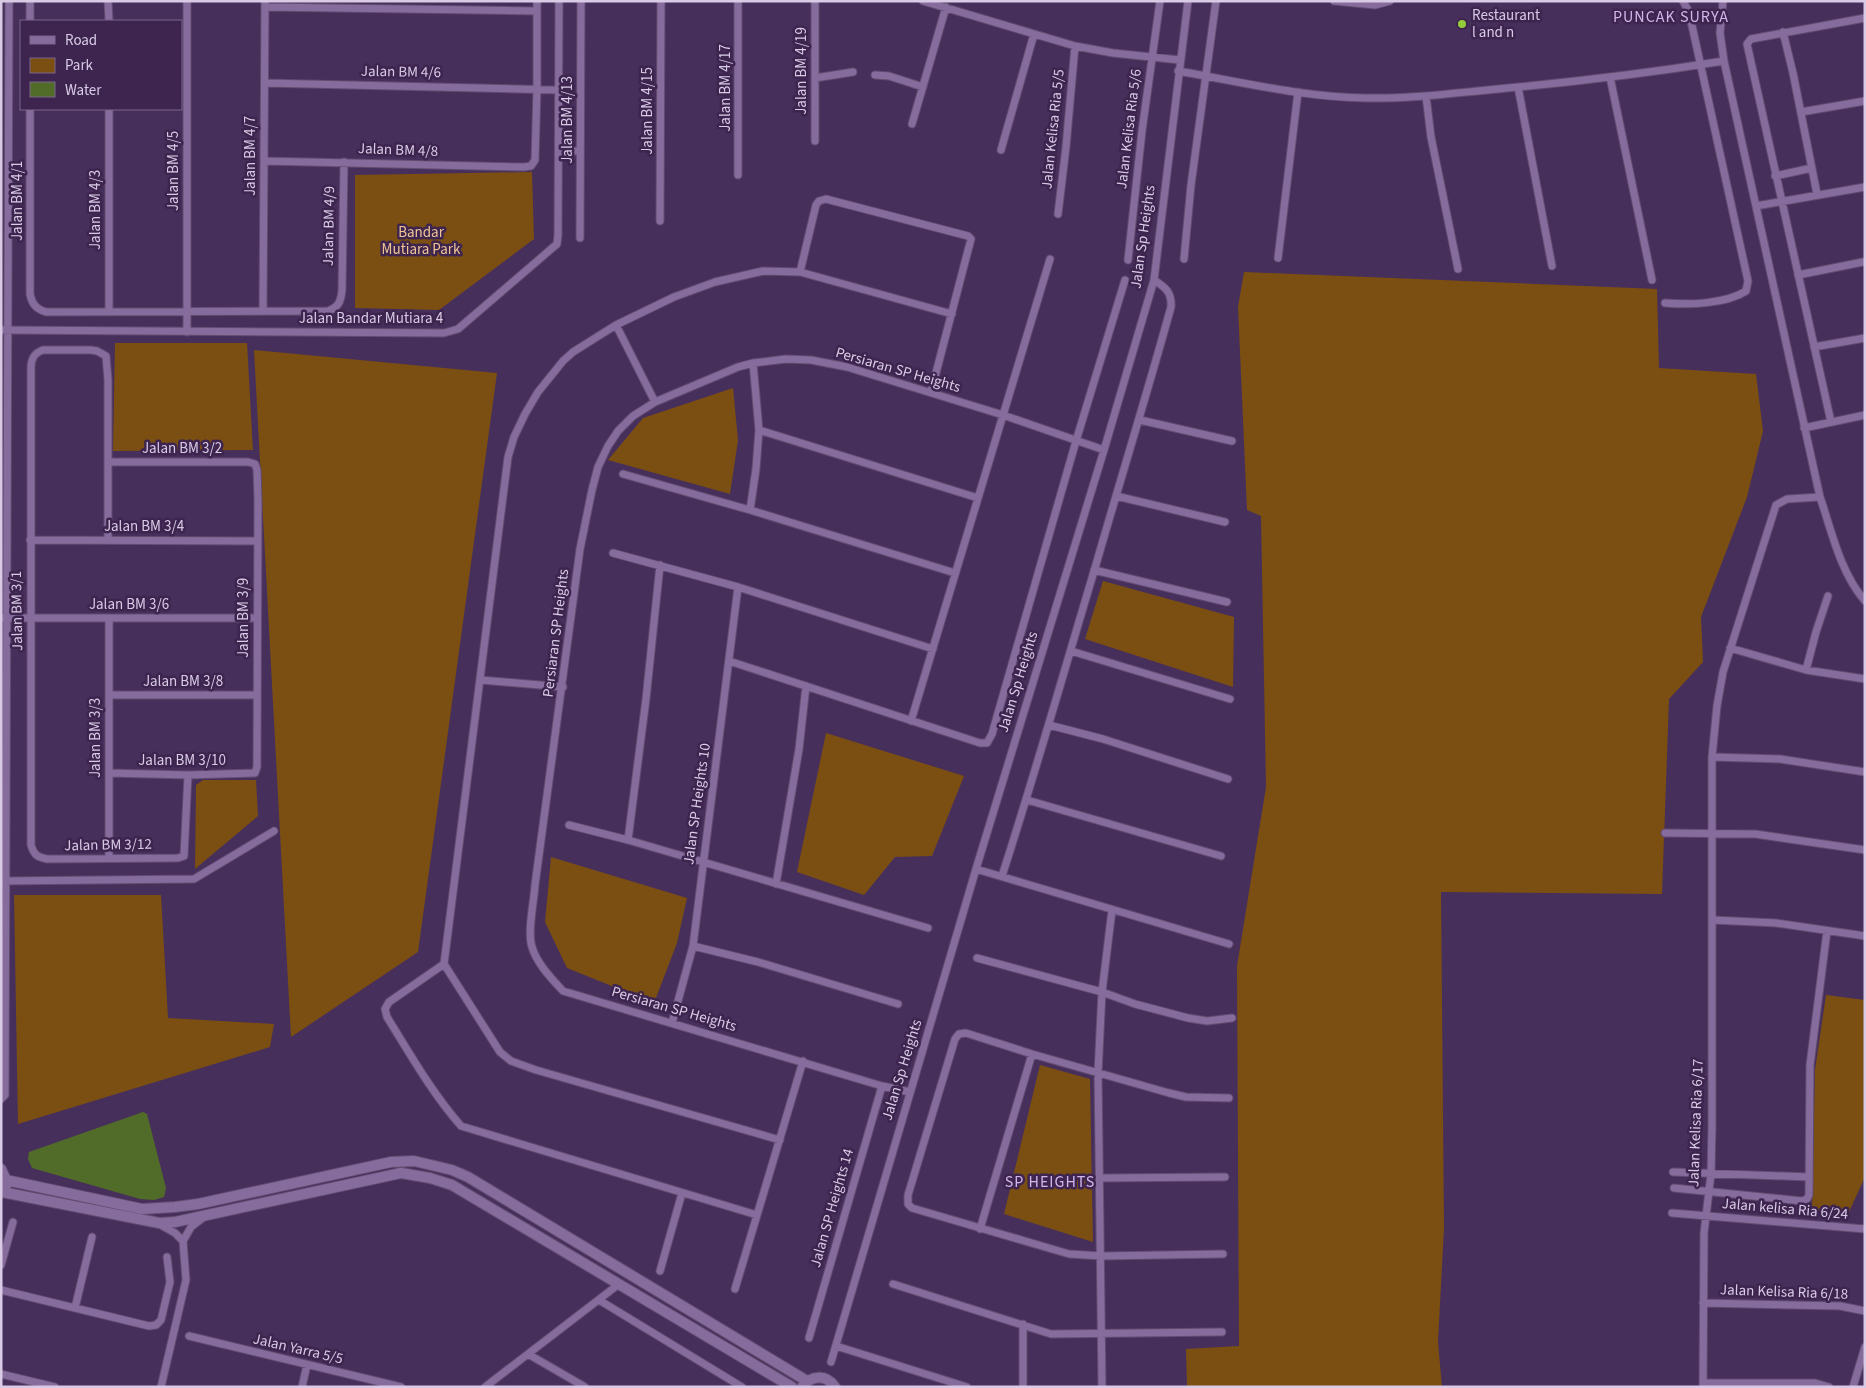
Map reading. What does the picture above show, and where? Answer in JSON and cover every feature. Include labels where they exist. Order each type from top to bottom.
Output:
[{"type":"street","points":[[1,1099],[5,1095],[4,330],[10,1]]},
{"type":"street","points":[[30,1],[30,20]]},
{"type":"street","points":[[108,1],[108,20]]},
{"type":"street","name":"Jalan BM 4/5","points":[[187,1],[187,332]]},
{"type":"street","points":[[537,1],[537,89]]},
{"type":"street","name":"Jalan Bandar Mutiara 4","points":[[4,330],[444,333],[458,329],[557,244],[559,1]]},
{"type":"street","name":"Jalan BM 4/13","points":[[580,1],[580,238]]},
{"type":"street","name":"Jalan BM 4/15","points":[[660,221],[661,1]]},
{"type":"street","name":"Jalan BM 4/17","points":[[738,1],[738,175]]},
{"type":"street","name":"Jalan BM 4/19","points":[[815,1],[815,141]]},
{"type":"street","points":[[923,1],[1075,46],[1152,58],[1180,60]]},
{"type":"street","name":"Jalan Kelisa Ria 5/6","points":[[1128,260],[1142,131],[1160,1]]},
{"type":"street","name":"Jalan Sp Heights","points":[[831,1362],[976,869],[1154,280],[1188,1]]},
{"type":"street","points":[[1184,259],[1191,185],[1216,1]]},
{"type":"street","points":[[1334,1],[1375,5],[1390,1]]},
{"type":"street","points":[[1665,303],[1685,304],[1730,298],[1746,291],[1748,281],[1689,12],[1683,1]]},
{"type":"street","points":[[1722,1],[1720,32],[1724,61],[1820,496],[1842,564],[1859,595],[1865,601]]},
{"type":"street","points":[[265,4],[537,11]]},
{"type":"street","name":"Jalan BM 4/7","points":[[264,310],[265,4]]},
{"type":"street","points":[[912,124],[946,7]]},
{"type":"street","points":[[1831,422],[1747,44],[1751,39],[1865,18]]},
{"type":"street","points":[[1783,32],[1802,112],[1817,194]]},
{"type":"street","points":[[1001,150],[1034,34]]},
{"type":"street","name":"Jalan Kelisa Ria 5/5","points":[[1058,214],[1075,46]]},
{"type":"street","points":[[1178,71],[1243,84],[1298,92],[1366,98],[1426,96],[1518,87],[1724,61]]},
{"type":"street","points":[[815,78],[853,72]]},
{"type":"street","points":[[876,75],[889,76],[922,87]]},
{"type":"street","points":[[1610,76],[1652,280]]},
{"type":"street","name":"Jalan BM 4/6","points":[[265,83],[559,90]]},
{"type":"street","points":[[1518,87],[1552,266]]},
{"type":"street","name":"Jalan BM 4/8","points":[[264,161],[531,166],[535,160],[537,89]]},
{"type":"street","points":[[1278,258],[1298,92]]},
{"type":"street","points":[[1426,96],[1430,137],[1458,269]]},
{"type":"street","points":[[1802,112],[1865,101]]},
{"type":"street","name":"Jalan BM 4/1","points":[[30,110],[30,294],[33,304],[46,312],[109,312]]},
{"type":"street","name":"Jalan BM 4/3","points":[[109,110],[109,312]]},
{"type":"street","points":[[559,151],[580,151]]},
{"type":"street","name":"Jalan BM 4/9","points":[[264,310],[328,311],[338,305],[342,299],[344,162]]},
{"type":"street","points":[[1775,176],[1812,168]]},
{"type":"street","points":[[1756,206],[1865,187]]},
{"type":"street","points":[[800,272],[816,205],[819,201],[826,199],[968,236],[971,239],[971,243],[931,392]]},
{"type":"street","points":[[910,721],[1050,259]]},
{"type":"street","points":[[1798,275],[1863,262]]},
{"type":"street","points":[[780,1140],[536,1070],[511,1061],[500,1052],[444,964],[508,457],[514,437],[538,392],[563,361],[573,352],[616,325],[674,297],[715,282],[763,271],[800,272],[952,314]]},
{"type":"street","points":[[728,662],[980,743],[987,742],[995,725],[1076,441],[1125,280]]},
{"type":"street","points":[[1002,876],[1072,651],[1171,307],[1172,298],[1168,291],[1154,280]]},
{"type":"street","points":[[109,312],[264,310]]},
{"type":"street","points":[[616,325],[656,402]]},
{"type":"street","points":[[1814,347],[1865,338]]},
{"type":"street","name":"Jalan BM 3/1","points":[[34,853],[32,844],[30,540],[31,368],[34,356],[43,350],[91,350],[106,356],[108,380],[108,462]]},
{"type":"street","name":"Persiaran SP Heights","points":[[910,1092],[882,1086],[563,991],[546,971],[532,947],[530,935],[535,885],[580,549],[598,467],[618,431],[633,416],[656,402],[738,367],[786,359],[811,360],[847,366],[1104,450]]},
{"type":"street","points":[[750,510],[759,430],[753,363]]},
{"type":"street","points":[[1804,428],[1865,415]]},
{"type":"street","points":[[1140,420],[1232,441]]},
{"type":"street","points":[[759,430],[978,498]]},
{"type":"street","points":[[108,462],[108,540]]},
{"type":"street","name":"Jalan BM 3/2","points":[[108,462],[248,462],[255,464]]},
{"type":"street","name":"Jalan BM 3/9","points":[[255,464],[257,478],[257,767],[255,773]]},
{"type":"street","points":[[623,474],[750,510],[955,573]]},
{"type":"street","points":[[1116,496],[1225,522]]},
{"type":"street","name":"Jalan Kelisa Ria 6/17","points":[[1702,1385],[1705,1216],[1711,1174],[1712,757],[1718,697],[1730,648],[1776,505],[1787,499],[1820,496]]},
{"type":"street","name":"Jalan BM 3/4","points":[[30,540],[257,541]]},
{"type":"street","points":[[613,553],[738,587],[932,649]]},
{"type":"street","points":[[628,840],[660,565]]},
{"type":"street","points":[[1094,570],[1227,602]]},
{"type":"street","name":"Jalan SP Heights 10","points":[[672,1023],[693,946],[718,761],[738,587]]},
{"type":"street","points":[[1806,670],[1828,596]]},
{"type":"street","name":"Jalan BM 3/6","points":[[5,618],[257,618]]},
{"type":"street","name":"Jalan BM 3/3","points":[[109,618],[109,858]]},
{"type":"street","points":[[1730,648],[1806,670],[1865,679]]},
{"type":"street","points":[[1072,651],[1230,699]]},
{"type":"street","points":[[481,680],[563,686]]},
{"type":"street","points":[[776,884],[799,749],[806,686]]},
{"type":"street","name":"Jalan BM 3/8","points":[[109,695],[257,695]]},
{"type":"street","points":[[1049,725],[1102,739],[1228,779]]},
{"type":"street","points":[[1712,757],[1780,759],[1865,772]]},
{"type":"street","name":"Jalan BM 3/10","points":[[109,773],[188,775],[255,773]]},
{"type":"street","name":"Jalan BM 3/12","points":[[34,853],[38,858],[47,859],[178,858],[184,856],[188,775]]},
{"type":"street","points":[[1027,800],[1220,856]]},
{"type":"street","points":[[569,825],[628,840],[928,928]]},
{"type":"street","points":[[4,881],[194,879],[274,831]]},
{"type":"street","points":[[1665,833],[1755,834],[1865,850]]},
{"type":"street","points":[[976,869],[1229,944]]},
{"type":"street","points":[[1102,1387],[1098,1073],[1102,992],[1112,910]]},
{"type":"street","points":[[1713,920],[1776,923],[1865,936]]},
{"type":"street","points":[[1674,1188],[1802,1201],[1807,1199],[1809,1195],[1810,1065],[1828,931]]},
{"type":"street","points":[[693,946],[758,962],[898,1004]]},
{"type":"street","points":[[977,958],[1188,1018],[1207,1021],[1232,1018]]},
{"type":"street","points":[[444,964],[388,1002],[385,1009],[387,1017],[423,1074],[446,1109],[461,1126],[757,1215]]},
{"type":"street","points":[[1223,1254],[1101,1256],[1070,1254],[980,1229],[912,1208],[908,1204],[910,1186],[955,1039],[959,1034],[966,1033],[1139,1086],[1186,1097],[1229,1098]]},
{"type":"street","points":[[980,1229],[1032,1054]]},
{"type":"street","points":[[735,1289],[803,1061]]},
{"type":"street","name":"Jalan SP Heights 14","points":[[809,1338],[882,1086]]},
{"type":"street","points":[[6,1180],[142,1209],[176,1208],[198,1204],[391,1162],[414,1161],[452,1170],[468,1177],[805,1384],[819,1377],[829,1380],[835,1387]]},
{"type":"street","points":[[1,1169],[6,1180],[2,1193],[155,1222],[175,1222],[206,1216],[401,1173],[430,1178],[452,1185],[792,1387]]},
{"type":"street","points":[[1673,1172],[1809,1177]]},
{"type":"street","points":[[1100,1178],[1225,1176]]},
{"type":"street","points":[[660,1271],[682,1193]]},
{"type":"street","name":"Jalan kelisa Ria 6/24","points":[[1672,1213],[1865,1229]]},
{"type":"street","points":[[161,1387],[186,1280],[183,1241],[191,1227],[206,1216]]},
{"type":"street","points":[[1,1265],[13,1222]]},
{"type":"street","points":[[155,1222],[175,1233],[183,1241]]},
{"type":"street","points":[[75,1308],[92,1236]]},
{"type":"street","points":[[1,1290],[149,1326],[156,1325],[161,1320],[170,1282],[167,1256]]},
{"type":"street","points":[[485,1387],[619,1284]]},
{"type":"street","points":[[893,1284],[1051,1334],[1222,1332]]},
{"type":"street","points":[[599,1300],[742,1387]]},
{"type":"street","name":"Jalan Kelisa Ria 6/18","points":[[1703,1303],[1840,1306],[1865,1311]]},
{"type":"street","points":[[1023,1324],[1023,1387]]},
{"type":"street","name":"Jalan Yarra 5/5","points":[[189,1336],[401,1387]]},
{"type":"street","points":[[836,1346],[967,1387]]},
{"type":"street","points":[[1853,1387],[1865,1347]]},
{"type":"street","points":[[528,1354],[585,1387]]},
{"type":"street","points":[[302,1387],[307,1365]]},
{"type":"street","points":[[1,1374],[54,1387]]},
{"type":"street","points":[[1702,1385],[1815,1384],[1829,1387]]},
{"type":"green space","name":"Bandar Mutiara Park","points":[[532,172],[534,239],[439,310],[355,308],[355,175]]},
{"type":"green space","points":[[1244,272],[1657,289],[1659,368],[1756,374],[1763,431],[1747,497],[1701,617],[1703,662],[1669,699],[1662,894],[1441,892],[1444,1228],[1438,1342],[1442,1387],[1187,1387],[1186,1349],[1239,1346],[1237,966],[1266,787],[1261,516],[1247,510],[1238,307]]},
{"type":"green space","points":[[115,343],[247,343],[253,450],[113,451]]},
{"type":"green space","points":[[254,350],[497,373],[418,952],[291,1037]]},
{"type":"green space","points":[[733,388],[738,440],[730,494],[608,460],[643,418]]},
{"type":"green space","points":[[1103,581],[1234,617],[1233,687],[1085,639]]},
{"type":"green space","points":[[826,733],[964,776],[932,856],[895,857],[864,895],[797,872]]},
{"type":"green space","points":[[203,780],[256,780],[258,816],[195,869],[196,785]]},
{"type":"green space","points":[[551,857],[687,898],[677,943],[654,1003],[567,968],[545,922]]},
{"type":"green space","points":[[14,895],[161,895],[168,1018],[274,1024],[270,1047],[18,1124]]},
{"type":"green space","points":[[1826,995],[1865,1000],[1865,1177],[1848,1214],[1812,1210],[1815,1070]]},
{"type":"green space","points":[[1040,1065],[1090,1079],[1093,1242],[1004,1214]]},
{"type":"water","points":[[143,1112],[147,1114],[166,1188],[164,1197],[154,1200],[140,1199],[32,1168],[28,1159],[29,1152]]},
{"type":"place","name":"Restaurant l and n","points":[[1462,24]]},
{"type":"district","name":"PUNCAK SURYA","points":[[1671,17]]},
{"type":"district","name":"SP HEIGHTS","points":[[1050,1182]]}]
